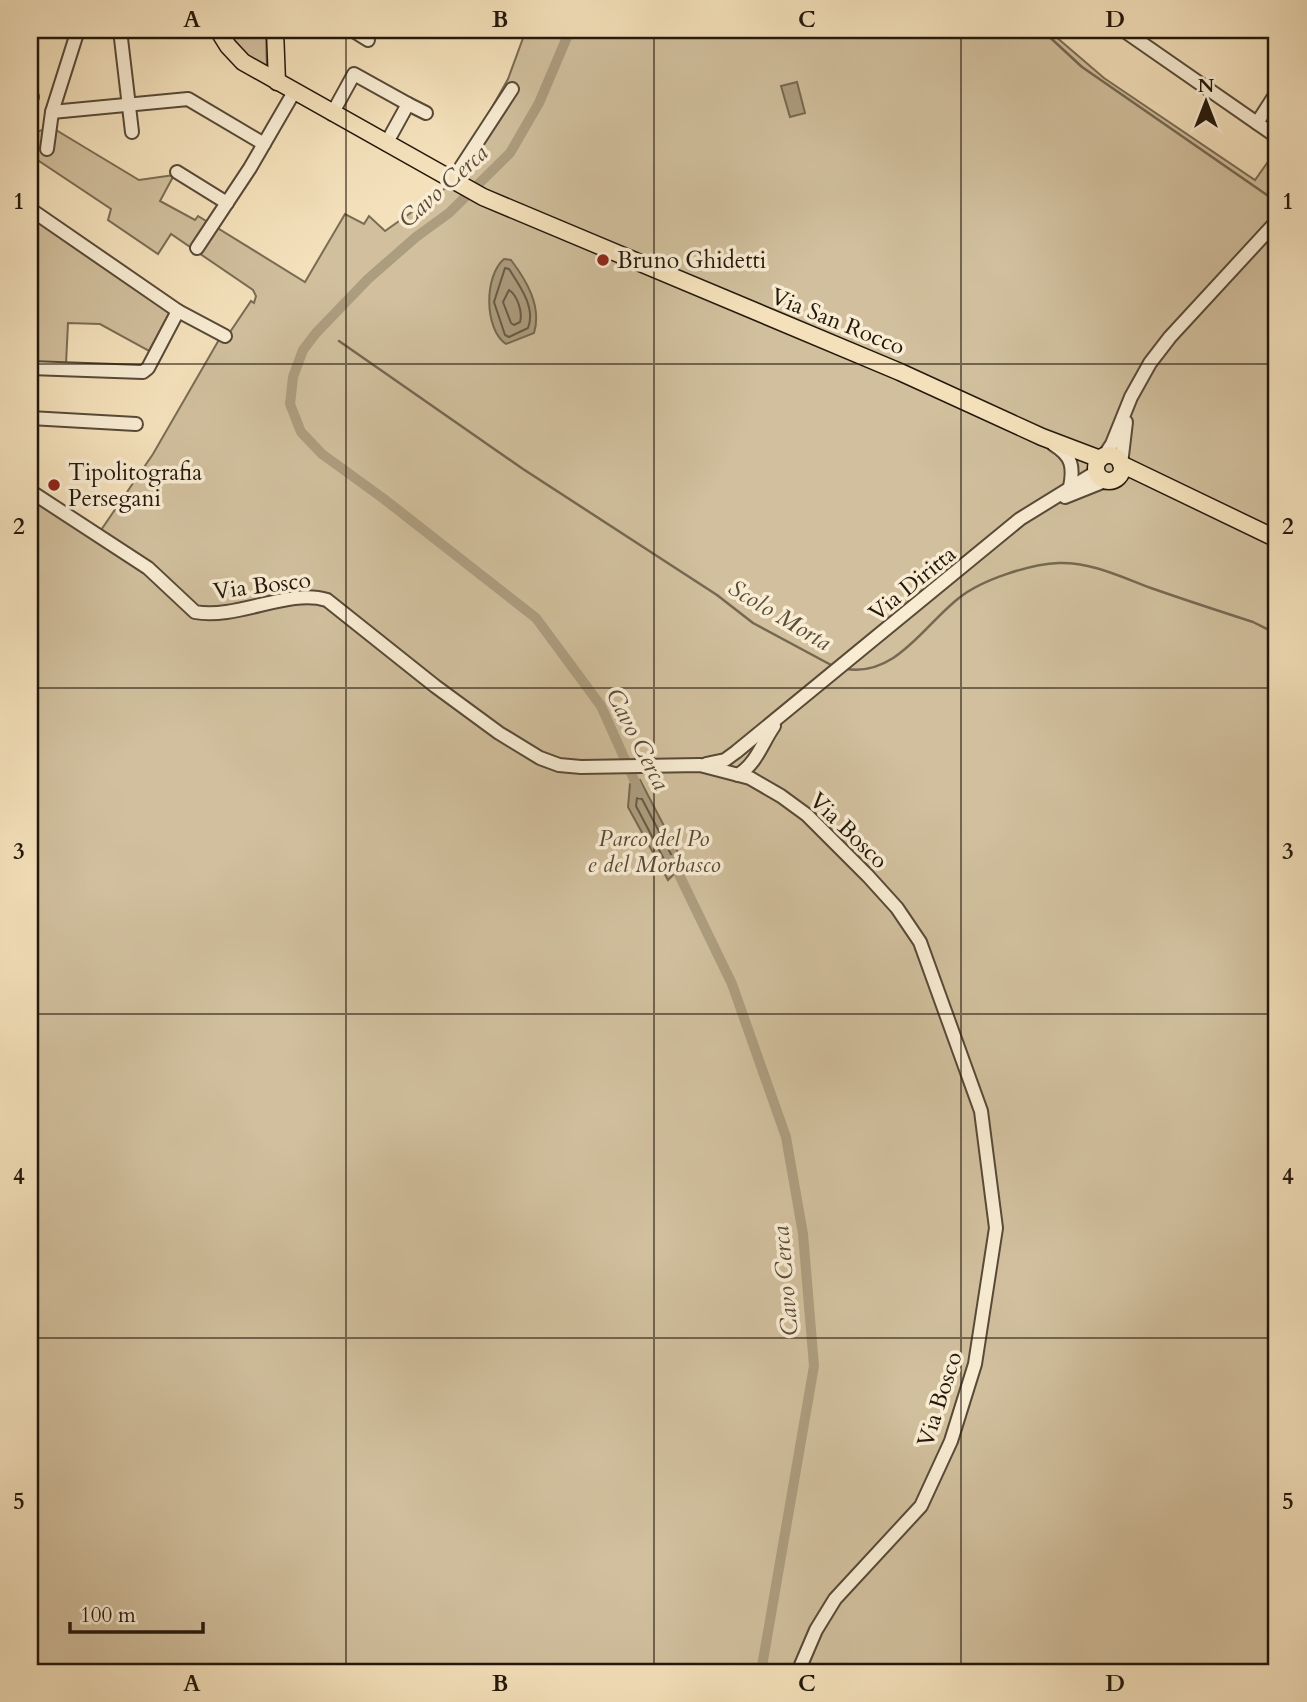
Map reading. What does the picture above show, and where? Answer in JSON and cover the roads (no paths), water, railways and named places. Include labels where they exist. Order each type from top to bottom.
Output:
[{"type":"main road","name":"Via San Rocco","points":[[218,30],[243,62],[483,197],[900,372],[1101,467]]},
{"type":"main road","points":[[275,30],[277,82]]},
{"type":"main road","name":"Via San Rocco","points":[[1066,453],[1101,467]]},
{"type":"main road","points":[[1116,458],[1121,470],[1114,481],[1101,467],[1116,458]]},
{"type":"main road","points":[[1121,470],[1151,479],[1277,540]]},
{"type":"street","points":[[47,149],[52,112],[78,30]]},
{"type":"street","points":[[120,30],[132,132]]},
{"type":"street","points":[[354,30],[368,40]]},
{"type":"street","points":[[1124,30],[1277,137]]},
{"type":"street","points":[[332,114],[354,74],[426,113]]},
{"type":"street","points":[[455,182],[512,89]]},
{"type":"street","points":[[197,248],[294,92]]},
{"type":"street","points":[[1257,123],[1277,92]]},
{"type":"street","points":[[52,112],[188,99],[264,144]]},
{"type":"street","points":[[386,144],[408,104]]},
{"type":"street","points":[[177,172],[227,202]]},
{"type":"street","points":[[30,209],[178,312],[225,336]]},
{"type":"street","points":[[1101,467],[1131,397],[1150,363],[1170,337],[1277,220]]},
{"type":"street","points":[[30,368],[143,372],[148,368],[178,312]]},
{"type":"street","points":[[1121,470],[1127,411]]},
{"type":"street","points":[[30,418],[136,424]]},
{"type":"street","name":"Via San Rocco","points":[[1042,438],[1066,453]]},
{"type":"street","points":[[1066,453],[1073,471],[1070,487]]},
{"type":"street","name":"Via Diritta","points":[[1035,509],[1101,467]]},
{"type":"street","name":"Via Diritta","points":[[700,765],[718,763],[736,752],[1035,509],[1101,467]]},
{"type":"street","name":"Via Bosco","points":[[30,491],[148,568],[195,612],[222,612],[312,597],[327,600],[435,686],[540,758],[559,765],[700,765],[750,778],[807,815],[897,908],[920,942],[981,1111],[996,1228],[975,1364],[951,1441],[921,1506],[835,1598],[816,1630],[798,1672]]},
{"type":"street","name":"Via Diritta","points":[[738,775],[747,769],[760,752],[769,733],[782,716]]},
{"type":"street","points":[[736,752],[738,775]]},
{"type":"street","points":[[760,752],[761,774],[769,789]]},
{"type":"water","points":[[797,82],[805,113],[790,117],[781,86]]},
{"type":"water","points":[[504,259],[511,260],[522,277],[532,295],[536,314],[534,333],[506,344],[494,327],[489,302],[493,277]]},
{"type":"water","points":[[640,780],[684,864],[668,880],[628,807],[630,784]]},
{"type":"waterway","name":"Cavo Cerca","points":[[570,30],[539,103],[510,153],[449,213],[416,237],[368,279],[316,333],[303,350],[293,377],[290,404],[301,432],[322,454],[536,618],[601,706],[640,793]]},
{"type":"waterway","points":[[1042,30],[1082,67],[1277,202]]},
{"type":"waterway","name":"Scolo Morta","points":[[339,341],[523,469],[717,595],[753,623],[833,666]]},
{"type":"waterway","name":"Scolo Morta","points":[[846,669],[864,669],[880,665],[894,657],[959,598],[980,585],[1020,570],[1059,563],[1106,571],[1253,622],[1277,634]]},
{"type":"waterway","name":"Cavo Cerca","points":[[672,860],[732,984],[786,1137],[803,1234],[814,1366],[761,1672]]},
{"type":"place","name":"Bruno Ghidetti","points":[[603,260]]},
{"type":"place","name":"Tipolitografia Persegani","points":[[54,485]]},
{"type":"park label","name":"Parco del Po e del Morbasco","points":[[654,851]]}]
